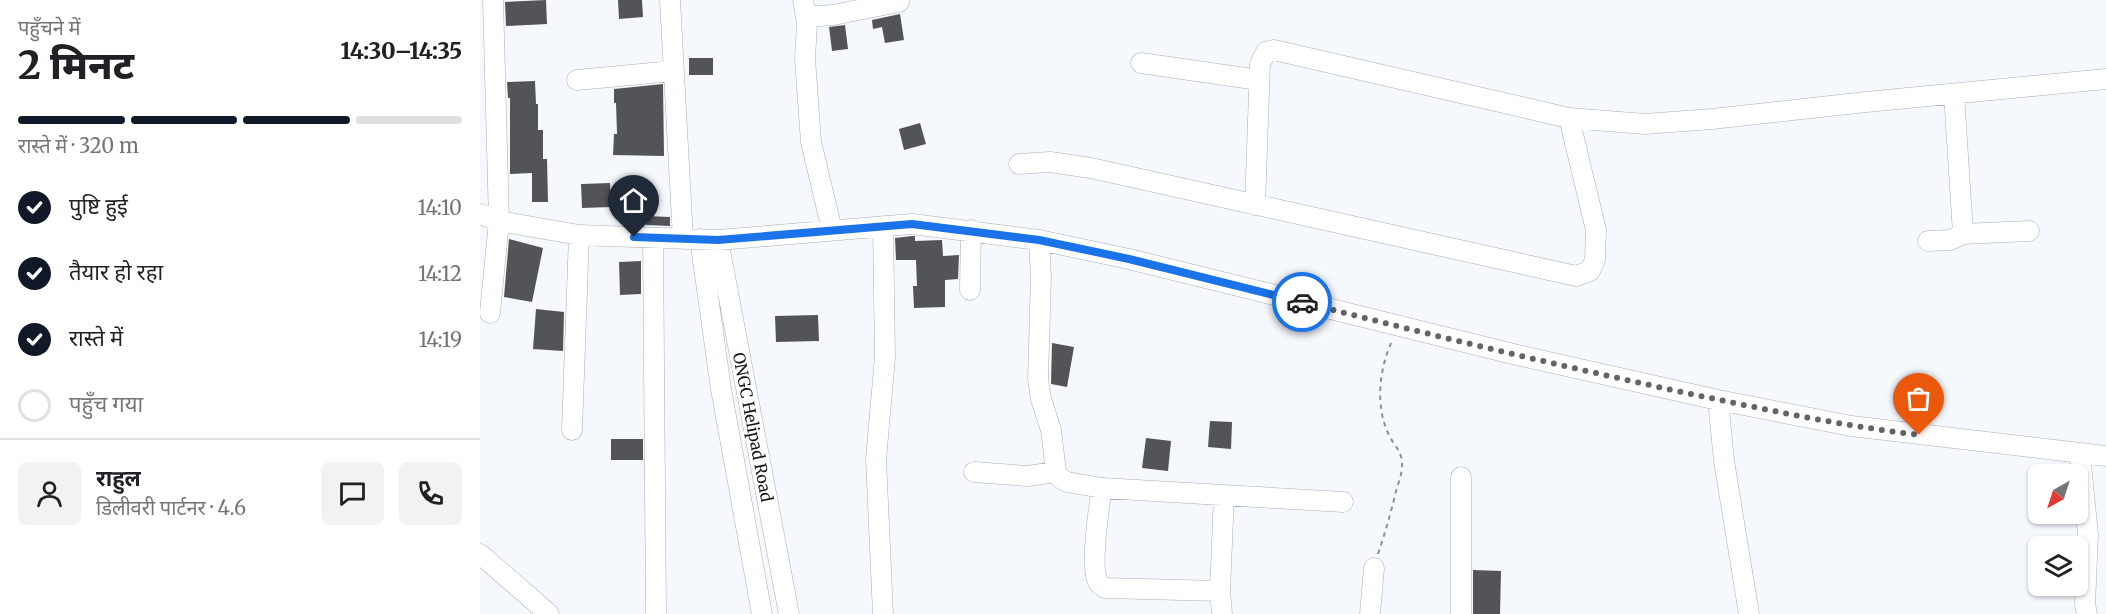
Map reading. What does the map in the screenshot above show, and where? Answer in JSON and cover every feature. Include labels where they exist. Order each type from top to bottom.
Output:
[{"type":"street","points":[[490,313],[499,221],[493,0]]},
{"type":"street","points":[[670,0],[674,71],[721,389],[762,614]]},
{"type":"street","points":[[831,230],[810,134],[804,9],[833,15],[899,2]]},
{"type":"street","points":[[1255,205],[1260,64],[1266,52],[1274,50],[1569,118],[1645,124],[2106,79]]},
{"type":"street","points":[[1141,63],[1259,80]]},
{"type":"street","points":[[577,80],[674,71]]},
{"type":"street","points":[[1954,94],[1963,234]]},
{"type":"street","points":[[1019,164],[1050,162],[1091,168],[1576,276],[1590,271],[1595,260],[1596,230],[1569,118]]},
{"type":"street","points":[[480,214],[499,221],[579,235],[700,239],[912,224],[1039,240],[1129,259],[1399,327],[1718,400],[1851,426],[2106,456]]},
{"type":"street","points":[[883,226],[885,357],[876,459],[883,614]]},
{"type":"street","points":[[970,290],[971,230]]},
{"type":"street","points":[[1929,241],[1950,240],[1963,234],[2029,231]]},
{"type":"street","points":[[572,430],[579,235]]},
{"type":"street","points":[[653,238],[656,614]]},
{"type":"street","name":"ONGC Helipad Road","points":[[700,239],[789,614]]},
{"type":"street","points":[[1039,240],[1041,277],[1038,379],[1041,399],[1051,430],[1056,472],[1060,478],[1067,482],[1102,488],[1343,502]]},
{"type":"street","points":[[1718,400],[1724,460],[1749,614]]},
{"type":"street","points":[[2080,454],[2088,536],[2085,604],[2087,614]]},
{"type":"street","points":[[974,472],[1027,476],[1056,472]]},
{"type":"street","points":[[1461,477],[1461,614]]},
{"type":"street","points":[[1102,488],[1097,523],[1096,562],[1099,584],[1105,588],[1220,591]]},
{"type":"street","points":[[1222,614],[1220,591],[1224,495]]},
{"type":"street","points":[[480,554],[549,614]]},
{"type":"street","points":[[1370,614],[1374,568]]},
{"type":"path","points":[[1374,568],[1402,469],[1400,450],[1389,435],[1383,415],[1380,381],[1385,356],[1399,327]]},
{"type":"building","points":[[546,0],[547,24],[506,26],[505,2]]},
{"type":"building","points":[[618,0],[642,0],[643,17],[619,19]]},
{"type":"building","points":[[900,14],[904,40],[885,43],[882,27],[873,29],[872,20]]},
{"type":"building","points":[[845,25],[848,49],[832,51],[829,27]]},
{"type":"building","points":[[689,58],[713,58],[713,75],[689,75]]},
{"type":"building","points":[[535,81],[538,130],[543,130],[543,159],[547,159],[548,202],[532,202],[532,173],[510,174],[510,98],[508,98],[507,82]]},
{"type":"building","points":[[663,84],[664,156],[613,155],[614,134],[617,134],[614,89]]},
{"type":"building","points":[[920,123],[926,144],[904,150],[899,129]]},
{"type":"building","points":[[610,183],[611,207],[582,208],[581,184]]},
{"type":"building","points":[[647,216],[670,217],[670,226],[646,225]]},
{"type":"building","points":[[915,236],[915,241],[942,240],[943,256],[959,255],[958,279],[945,280],[945,307],[914,308],[913,286],[917,286],[916,260],[896,260],[895,238]]},
{"type":"building","points":[[509,239],[543,248],[532,302],[504,297]]},
{"type":"building","points":[[641,261],[641,294],[620,295],[619,262]]},
{"type":"building","points":[[536,309],[564,312],[563,351],[533,349]]},
{"type":"building","points":[[818,315],[819,341],[776,342],[775,316]]},
{"type":"building","points":[[1052,343],[1074,347],[1067,387],[1051,384]]},
{"type":"building","points":[[1210,421],[1232,422],[1231,449],[1208,447]]},
{"type":"building","points":[[1146,438],[1171,441],[1168,471],[1142,468]]},
{"type":"building","points":[[611,439],[643,439],[643,460],[611,460]]},
{"type":"building","points":[[1473,570],[1501,571],[1500,614],[1473,614]]},
{"type":"way so far","points":[[1302,302],[1619,379],[1851,426],[1919,435]]},
{"type":"route","points":[[634,237],[718,240],[912,224],[1039,240],[1129,259],[1302,302]]}]
